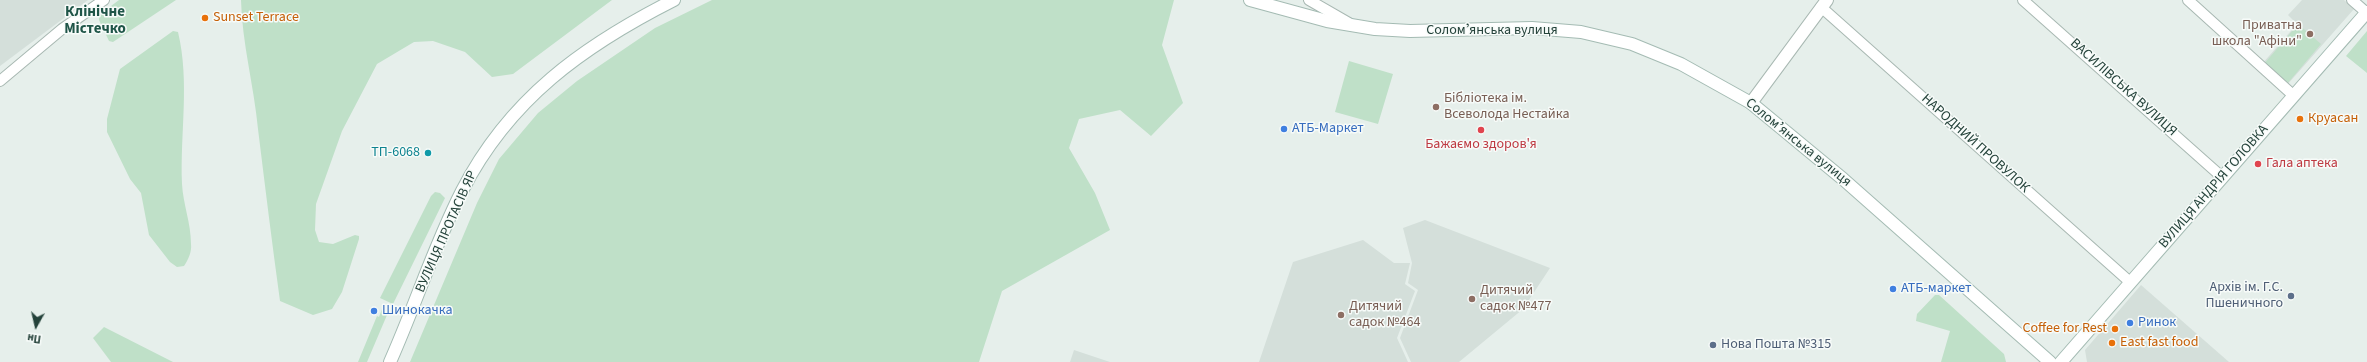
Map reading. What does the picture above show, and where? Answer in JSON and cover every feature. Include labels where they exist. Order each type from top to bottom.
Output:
[{"type":"main road","name":"ВУЛИЦЯ ПРОТАСІВ ЯР","points":[[390,362],[462,192],[480,158],[505,123],[546,82],[577,57],[610,35],[674,0]]},
{"type":"main road","points":[[1250,0],[1301,15],[1354,26]]},
{"type":"main road","points":[[1751,103],[1824,3]]},
{"type":"main road","name":"ВУЛИЦЯ АНДРІЯ ГОЛОВКА","points":[[2061,362],[2367,13]]},
{"type":"main road","name":"Соломʼянська вулиця","points":[[1354,26],[1400,31],[1532,28],[1581,32],[1610,38],[1647,50],[1681,64],[1751,103],[1843,179],[2050,362]]},
{"type":"street","points":[[0,81],[62,29],[104,0]]},
{"type":"street","name":"Соломʼянська вулиця","points":[[1309,0],[1354,26]]},
{"type":"street","name":"ВАСИЛІВСЬКА ВУЛИЦЯ","points":[[2024,0],[2222,177]]},
{"type":"street","points":[[2188,0],[2294,96]]},
{"type":"street","points":[[2352,0],[2367,13]]},
{"type":"street","name":"НАРОДНИЙ ПРОВУЛОК","points":[[1824,3],[2130,282]]},
{"type":"shaded area","points":[[0,0],[88,0],[0,66]]},
{"type":"shaded area","name":"Приватна школа \"Афіни\"","points":[[2302,0],[2344,0],[2354,9],[2287,85],[2262,64],[2297,24],[2288,15]]},
{"type":"shaded area","name":"Дитячий садок №477","points":[[1425,220],[1550,268],[1523,309],[1459,362],[1411,362],[1400,338],[1418,290],[1408,283],[1412,263],[1403,228]]},
{"type":"shaded area","name":"Дитячий садок №464","points":[[1363,240],[1394,263],[1410,263],[1405,284],[1415,291],[1397,338],[1408,362],[1259,362],[1293,262]]},
{"type":"shaded area","points":[[2141,285],[2229,362],[2087,362],[2085,350]]},
{"type":"shaded area","points":[[1074,350],[1110,362],[1070,362]]},
{"type":"green space","points":[[119,0],[176,0],[113,42],[109,41],[99,20],[99,15]]},
{"type":"green space","points":[[241,0],[612,0],[513,74],[492,77],[465,52],[433,41],[414,42],[377,64],[342,131],[316,204],[315,230],[319,242],[333,244],[355,235],[359,236],[359,239],[342,292],[332,309],[313,315],[280,301]]},
{"type":"green space","points":[[712,0],[1174,0],[1162,45],[1183,103],[1151,136],[1120,110],[1079,119],[1069,148],[1095,193],[1110,230],[1002,291],[979,362],[410,362],[477,203],[499,159],[538,113],[577,81],[655,28]]},
{"type":"green space","points":[[2298,24],[2321,44],[2287,84],[2264,64]]},
{"type":"green space","points":[[173,31],[178,32],[182,51],[184,108],[182,184],[191,236],[191,250],[187,261],[184,266],[177,267],[170,262],[149,235],[141,193],[130,179],[107,132],[107,119],[120,69]]},
{"type":"green space","points":[[2367,31],[2367,73],[2346,56]]},
{"type":"green space","points":[[1349,61],[1393,74],[1378,124],[1335,112]]},
{"type":"green space","points":[[435,192],[440,193],[445,198],[393,304],[380,298],[431,196]]},
{"type":"green space","points":[[1935,295],[1939,295],[2004,354],[2006,362],[1941,362],[1950,331],[1916,321],[1917,314]]},
{"type":"green space","points":[[382,309],[387,315],[367,362],[358,362],[377,316],[379,317]]},
{"type":"green space","points":[[104,327],[173,362],[111,362],[93,338]]},
{"type":"place","name":"Sunset Terrace","points":[[205,18]]},
{"type":"place","name":"Приватна школа \"Афіни\"","points":[[2310,34]]},
{"type":"place","name":"Бібліотека ім. Всеволода Нестайка","points":[[1436,107]]},
{"type":"place","name":"Круасан","points":[[2300,119]]},
{"type":"place","name":"АТБ-Маркет","points":[[1284,129]]},
{"type":"place","name":"Бажаємо здоров'я","points":[[1481,130]]},
{"type":"place","name":"ТП-6068","points":[[428,153]]},
{"type":"place","name":"Гала аптека","points":[[2258,164]]},
{"type":"place","name":"АТБ-маркет","points":[[1893,289]]},
{"type":"place","name":"Архів ім. Г.С. Пшеничного","points":[[2291,296]]},
{"type":"place","name":"Дитячий садок №477","points":[[1472,299]]},
{"type":"place","name":"Шинокачка","points":[[374,311]]},
{"type":"place","name":"Дитячий садок №464","points":[[1341,315]]},
{"type":"place","name":"Ринок","points":[[2130,323]]},
{"type":"place","name":"Coffee for Rest","points":[[2115,329]]},
{"type":"place","name":"East fast food","points":[[2112,343]]},
{"type":"place","name":"Нова Пошта №315","points":[[1713,345]]},
{"type":"district","name":"Клінічне Містечко","points":[[95,22]]}]
